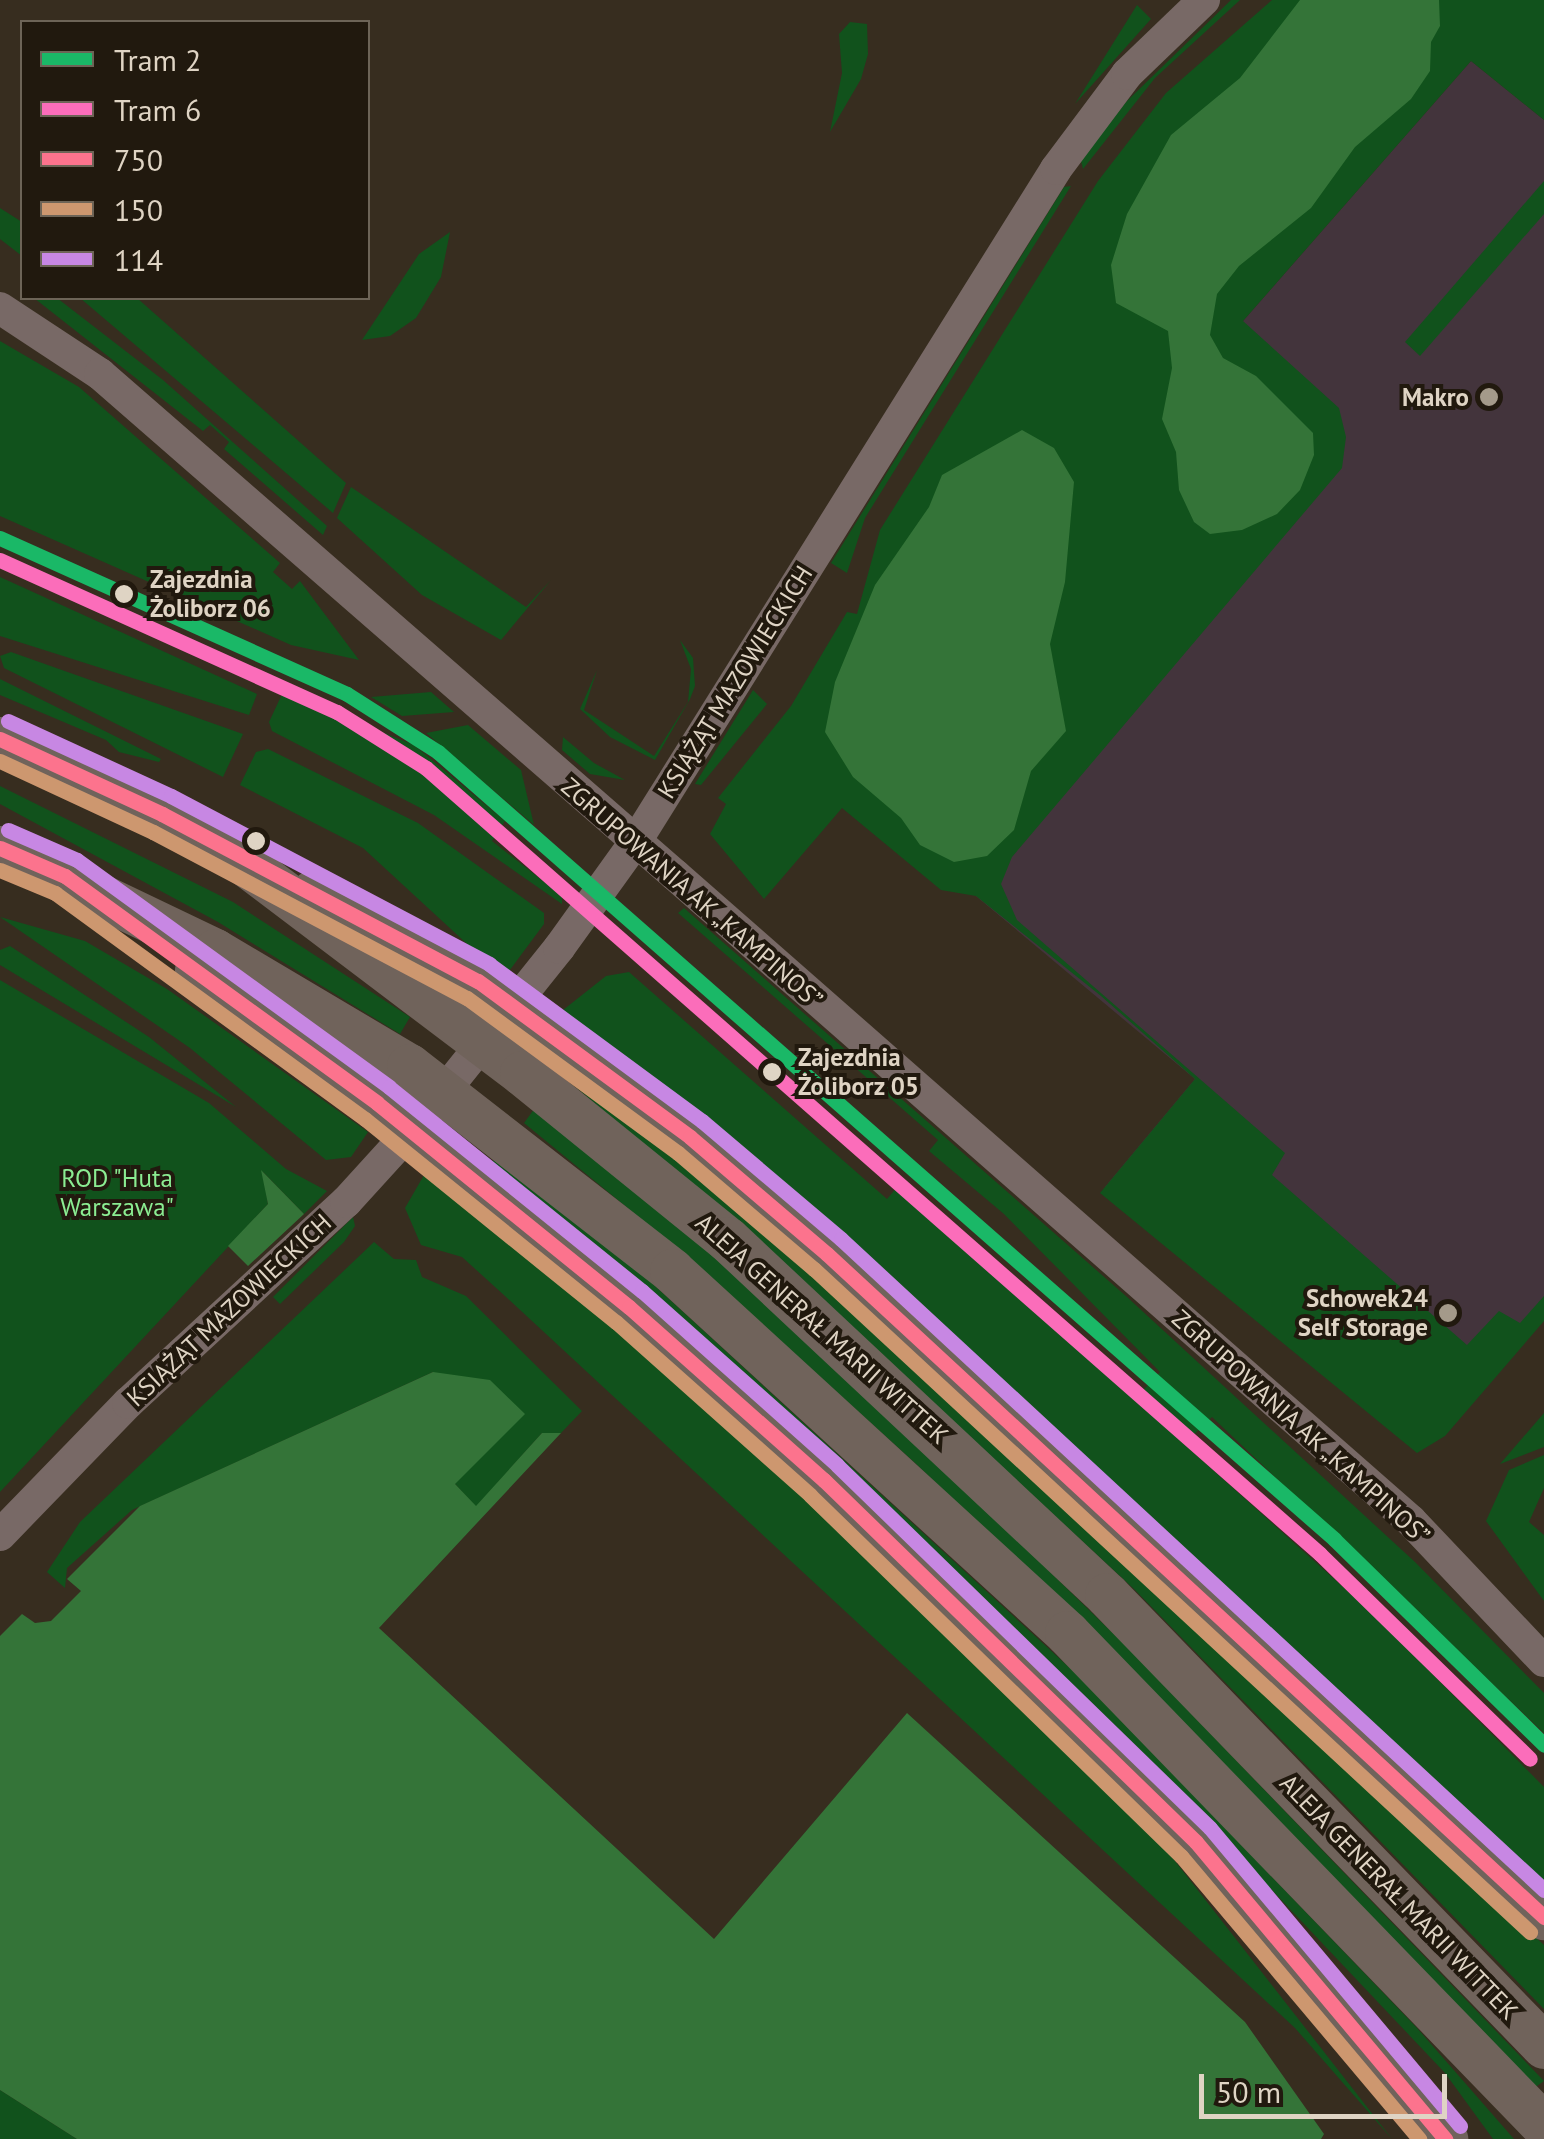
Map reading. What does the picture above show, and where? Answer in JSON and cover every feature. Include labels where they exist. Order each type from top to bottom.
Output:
[{"type":"main road","name":"ALEJA GENERAŁ MARII WITTEK","points":[[0,740],[218,843],[522,1073],[727,1239],[918,1414],[1107,1596],[1544,2046]]},
{"type":"main road","points":[[218,843],[478,981],[690,1136],[828,1254],[1544,1917]]},
{"type":"main road","points":[[0,848],[214,950],[409,1066],[482,1118],[672,1271],[1053,1620],[1531,2112]]},
{"type":"main road","points":[[64,876],[377,1103],[629,1307],[1016,1661],[1196,1842],[1445,2139]]},
{"type":"street","name":"KSIĄŻĄT MAZOWIECKICH","points":[[0,1535],[128,1403],[346,1202],[426,1114],[636,841],[1056,168],[1127,74],[1204,0]]},
{"type":"street","name":"ZGRUPOWANIA AK „KAMPINOS”","points":[[0,308],[100,374],[636,841],[1410,1521],[1544,1661]]},
{"type":"shaded area","name":"Makro","points":[[1471,61],[1544,120],[1544,1313],[1452,1423],[1105,1187],[1195,1079],[976,896],[1243,321]]},
{"type":"green space","points":[[1231,0],[1240,0],[1155,78],[1083,169],[1081,161],[1126,102]]},
{"type":"green space","points":[[1272,0],[1544,0],[1544,120],[1471,61],[1243,321],[1339,408],[1346,437],[1342,468],[1012,857],[1001,884],[1017,920],[1285,1153],[1272,1175],[1467,1345],[1499,1311],[1520,1323],[1544,1296],[1544,1321],[1445,1436],[1417,1453],[1100,1193],[1195,1079],[1101,996],[976,896],[941,890],[842,808],[764,899],[710,834],[726,804],[718,798],[791,706],[847,612],[857,614],[880,530],[1098,181],[1166,93]]},
{"type":"green space","points":[[1300,0],[1439,0],[1440,26],[1431,42],[1430,71],[1411,99],[1355,147],[1311,208],[1239,266],[1217,294],[1210,335],[1223,358],[1256,376],[1313,433],[1314,455],[1300,490],[1277,514],[1242,530],[1210,534],[1194,522],[1179,490],[1176,452],[1162,419],[1172,368],[1168,331],[1116,303],[1111,265],[1127,214],[1171,135],[1240,78]]},
{"type":"green space","points":[[1137,5],[1151,19],[1075,104]]},
{"type":"green space","points":[[850,22],[867,24],[868,54],[861,79],[830,132],[842,73],[839,34]]},
{"type":"green space","points":[[1544,181],[1544,214],[1420,356],[1405,342]]},
{"type":"green space","points":[[1071,186],[865,518],[847,573],[831,563],[1064,187]]},
{"type":"green space","points":[[0,208],[20,221],[20,254],[0,239]]},
{"type":"green space","points":[[450,232],[441,277],[416,318],[390,336],[362,340],[419,254]]},
{"type":"green space","points":[[37,300],[60,300],[163,380],[327,526],[323,535],[224,449],[229,442],[210,425],[203,431]]},
{"type":"green space","points":[[82,300],[139,300],[346,483],[333,513]]},
{"type":"green space","points":[[0,341],[79,387],[280,563],[273,572],[292,589],[300,581],[359,660],[291,645],[0,516]]},
{"type":"green space","points":[[1022,430],[1054,448],[1074,482],[1065,582],[1050,644],[1066,731],[1031,771],[1014,830],[987,856],[954,862],[920,845],[901,818],[853,777],[825,732],[835,682],[875,585],[929,507],[942,475]]},
{"type":"green space","points":[[351,487],[526,607],[551,580],[501,640],[422,595],[337,518]]},
{"type":"green space","points":[[0,577],[257,694],[249,715],[0,636]]},
{"type":"green space","points":[[680,640],[693,658],[695,686],[690,699],[655,760],[610,737],[580,709],[597,670],[584,710],[654,756],[688,702],[691,669]]},
{"type":"green space","points":[[11,652],[243,734],[223,777],[4,668],[0,656]]},
{"type":"green space","points":[[0,679],[161,759],[159,762],[119,752],[106,740],[0,695]]},
{"type":"green space","points":[[753,690],[767,704],[701,785],[695,784]]},
{"type":"green space","points":[[283,692],[414,745],[505,821],[492,841],[562,896],[562,904],[434,815],[272,731],[269,722]]},
{"type":"green space","points":[[431,692],[454,712],[402,716],[371,697]]},
{"type":"green space","points":[[468,725],[521,770],[534,825],[426,733]]},
{"type":"green space","points":[[563,737],[594,763],[625,780],[590,774],[562,750]]},
{"type":"green space","points":[[268,749],[418,823],[544,913],[544,924],[504,978],[363,848],[240,785],[256,752]]},
{"type":"green space","points":[[0,786],[233,902],[410,1017],[400,1034],[218,922],[0,804]]},
{"type":"green space","points":[[684,908],[1127,1297],[1415,1562],[1544,1693],[1544,1733],[1212,1417],[1184,1444],[1372,1613],[1544,1787],[1544,1881],[1498,1849],[558,1014],[606,976],[629,972],[887,1199],[898,1186],[1135,1399],[1160,1372],[1004,1214],[929,1151],[938,1140],[678,913]]},
{"type":"green space","points":[[0,917],[85,941],[167,989],[368,1132],[351,1157],[326,1160],[190,1048]]},
{"type":"green space","points":[[10,946],[149,1037],[236,1107],[0,965],[0,950]]},
{"type":"green space","name":"ROD \"Huta Warszawa\"","points":[[0,980],[209,1103],[286,1169],[327,1191],[304,1214],[263,1172],[268,1204],[0,1492]]},
{"type":"green space","points":[[569,1069],[661,1139],[813,1272],[1544,1945],[1544,2009],[1134,1589],[804,1284],[563,1076]]},
{"type":"green space","points":[[535,1108],[716,1257],[928,1453],[1130,1650],[1544,2081],[1534,2088],[1106,1644],[915,1463],[691,1260],[524,1123]]},
{"type":"green space","points":[[498,1155],[629,1262],[1086,1683],[1417,2028],[1514,2139],[1493,2139],[1445,2073],[1182,1795],[975,1594],[752,1389],[489,1166]]},
{"type":"green space","points":[[261,1170],[304,1214],[248,1266],[228,1246],[268,1204]]},
{"type":"green space","points":[[424,1175],[612,1324],[796,1488],[1097,1779],[1168,1852],[1392,2139],[1295,2028],[505,1296],[462,1257],[421,1245],[405,1208]]},
{"type":"green space","points":[[353,1217],[355,1226],[344,1242],[280,1304],[273,1297]]},
{"type":"green space","points":[[374,1242],[394,1259],[416,1260],[422,1277],[466,1296],[582,1411],[561,1433],[542,1433],[476,1507],[455,1484],[433,1372],[132,1510],[67,1568],[65,1588],[47,1572],[80,1522]]},
{"type":"green space","points":[[433,1372],[490,1380],[525,1414],[455,1484],[476,1506],[542,1433],[561,1433],[379,1628],[714,1939],[907,1713],[1245,2022],[1324,2134],[1321,2139],[77,2139],[0,2090],[0,1636],[22,1614],[35,1623],[51,1621],[81,1591],[67,1579],[140,1506]]},
{"type":"green space","points":[[1544,1413],[1544,1447],[1500,1464]]},
{"type":"green space","points":[[1544,1455],[1544,1488],[1529,1522],[1544,1535],[1544,1601],[1486,1521],[1509,1470]]},
{"type":"green space","points":[[0,2090],[77,2139],[0,2139]]},
{"type":"tram line","name":"2","points":[[0,538],[347,694],[438,752],[1334,1539],[1544,1745]]},
{"type":"tram line","name":"6","points":[[0,560],[337,712],[426,768],[1320,1554],[1530,1759]]},
{"type":"transit line","name":"114","points":[[8,721],[171,796],[489,964],[702,1121],[841,1239],[1544,1890]]},
{"type":"transit line","name":"750","points":[[0,739],[162,814],[478,981],[690,1137],[827,1254],[1544,1917]]},
{"type":"transit line","name":"150","points":[[0,761],[153,832],[467,998],[678,1153],[814,1269],[1530,1932]]},
{"type":"transit line","name":"114","points":[[8,830],[77,860],[389,1087],[642,1291],[837,1465],[1210,1828],[1460,2126]]},
{"type":"transit line","name":"750","points":[[0,848],[65,876],[377,1103],[629,1307],[824,1480],[1196,1842],[1445,2139]]},
{"type":"transit line","name":"150","points":[[0,870],[55,893],[365,1119],[616,1322],[810,1495],[1181,1856],[1419,2139]]},
{"type":"place","name":"Makro","points":[[1489,397]]},
{"type":"place","name":"Zajezdnia Żoliborz 06","points":[[124,594]]},
{"type":"place","name":"Zajezdnia Żoliborz 05","points":[[772,1072]]},
{"type":"place","name":"Schowek24 Self Storage","points":[[1448,1313]]}]
